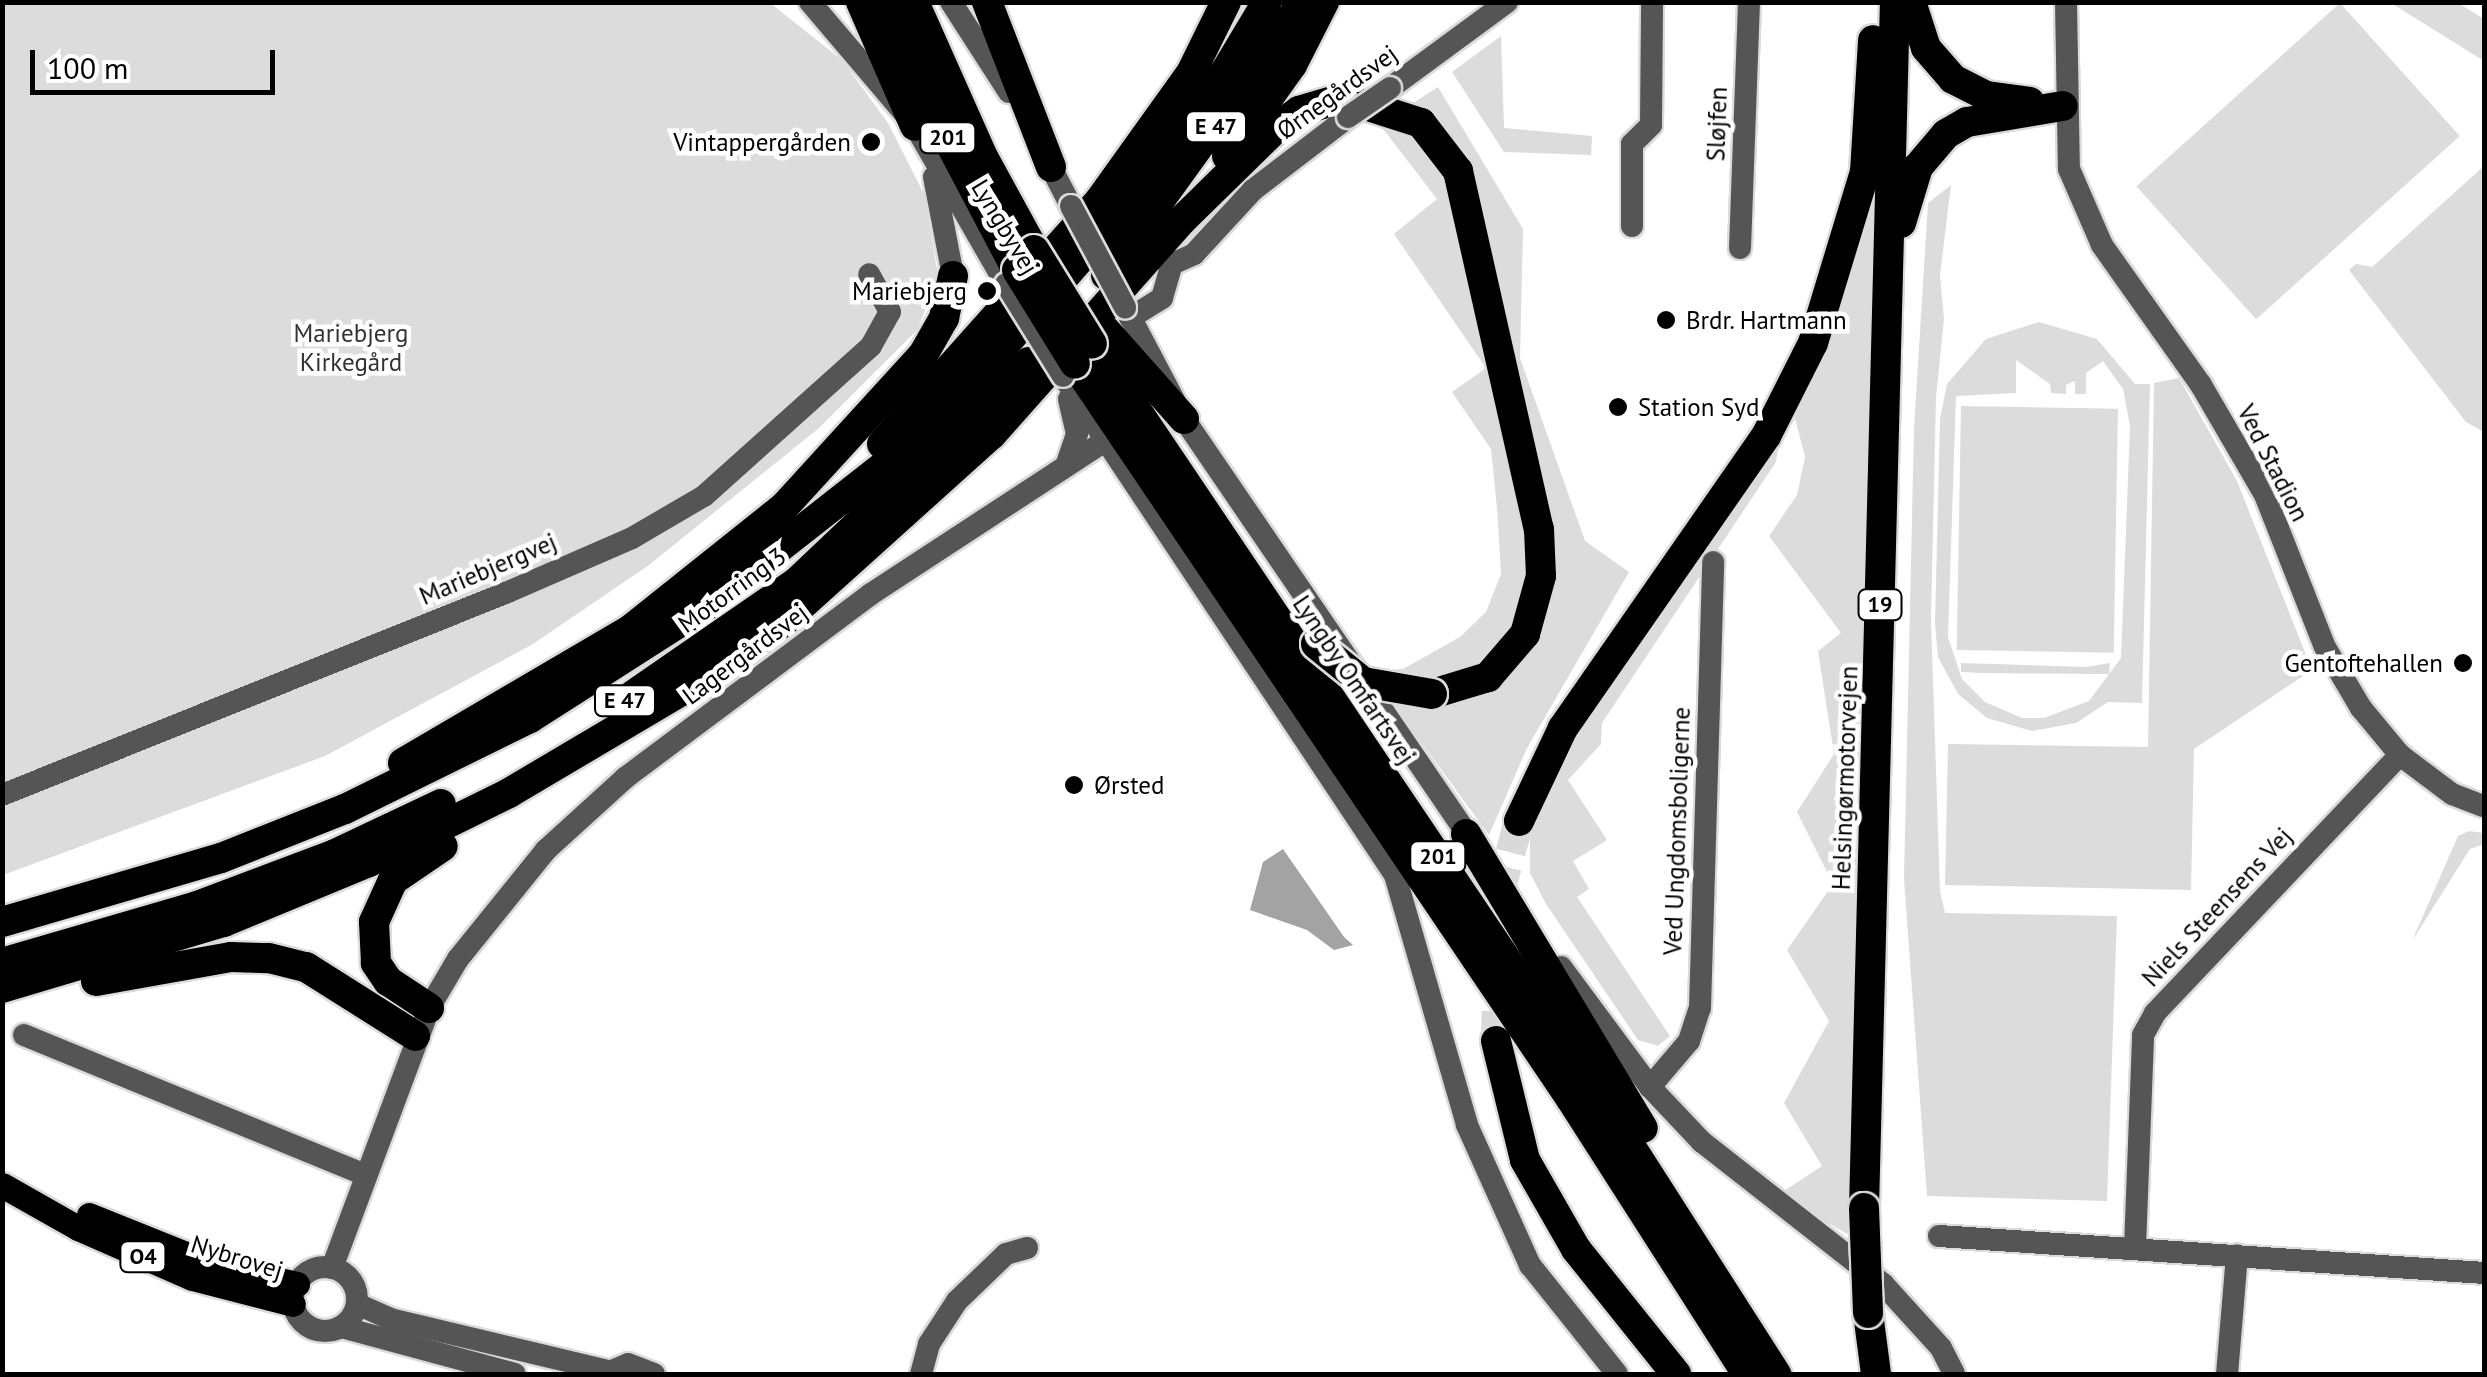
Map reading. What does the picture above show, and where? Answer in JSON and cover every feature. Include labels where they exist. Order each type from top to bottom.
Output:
[{"type":"highway","points":[[861,2],[921,138]]},
{"type":"highway","name":"Lyngby Omfartsvej","points":[[887,2],[933,110],[1026,260],[1098,340],[1610,1113],[1776,1374]]},
{"type":"highway","name":"Lyngby Omfartsvej","points":[[914,2],[1026,260]]},
{"type":"highway","points":[[987,2],[1051,166]]},
{"type":"highway","points":[[816,518],[1100,200],[1191,72],[1226,2]]},
{"type":"highway","name":"Motorring 3","points":[[2,922],[221,858],[344,809],[455,758],[618,665],[816,518],[955,401],[1099,237],[1225,72],[1267,2]]},
{"type":"highway","name":"Motorring 3","points":[[2,963],[109,936],[266,880],[492,780],[666,676],[798,581],[949,445],[1128,250],[1303,2]]},
{"type":"highway","points":[[429,1008],[388,981],[376,963],[374,922],[393,880],[628,737],[783,622],[991,435],[1182,220],[1292,64],[1324,2]]},
{"type":"highway","points":[[1519,820],[1563,728],[1766,436],[1813,343],[1865,172],[1874,2]]},
{"type":"highway","name":"Helsingørmotorvejen","points":[[1876,1374],[1868,1314],[1864,1208],[1895,2]]},
{"type":"highway","points":[[1911,2],[1926,48],[1953,79],[1987,96],[2063,106]]},
{"type":"highway","name":"201","points":[[1098,340],[1316,644],[1364,682],[1432,694],[1465,688],[1506,661],[1525,634],[1541,576],[1539,529],[1458,171],[1421,123],[1343,98],[1299,111],[1277,127],[1182,220]]},
{"type":"highway","points":[[1888,279],[1908,194],[1931,148],[1967,122],[2063,106]]},
{"type":"highway","points":[[344,809],[402,763],[631,629],[784,507],[924,355],[944,318],[952,276]]},
{"type":"highway","points":[[1098,340],[1184,419]]},
{"type":"highway","name":"Lyngby Omfartsvej","points":[[1098,340],[1747,1374]]},
{"type":"highway","points":[[2,988],[224,922],[370,862],[508,793],[714,672]]},
{"type":"highway","points":[[1466,834],[1792,1374]]},
{"type":"highway","points":[[1395,875],[1506,1026],[1571,1099]]},
{"type":"highway","points":[[2,996],[231,957],[269,958],[306,968],[415,1036]]},
{"type":"highway","points":[[1496,1041],[1525,1160],[1576,1248],[1676,1374]]},
{"type":"highway","points":[[1576,1248],[1587,1280],[1656,1374]]},
{"type":"main road","name":"Nybrovej","points":[[2,1182],[78,1228],[192,1278],[295,1294]]},
{"type":"street","name":"Lyngbyvej","points":[[810,2],[921,138],[1098,340]]},
{"type":"street","name":"Lyngbyvej","points":[[952,2],[1071,206],[1098,340],[1103,442],[1395,875],[1467,1125],[1530,1265],[1617,1374]]},
{"type":"street","name":"Ørnegårdsvej","points":[[1098,340],[1162,298],[1172,264],[1194,254],[1253,190],[1508,2]]},
{"type":"street","points":[[1632,226],[1632,144],[1651,125],[1652,2]]},
{"type":"street","name":"Sløjfen","points":[[1740,248],[1749,2]]},
{"type":"street","points":[[2063,106],[2066,2]]},
{"type":"street","name":"Ved Stadion","points":[[2063,106],[2068,169],[2102,245],[2210,401],[2265,495],[2325,647],[2400,754],[2452,794],[2484,806]]},
{"type":"street","points":[[921,138],[952,276]]},
{"type":"street","name":"Mariebjergvej","points":[[2,796],[508,592],[632,538],[704,496],[870,346],[890,312],[869,274]]},
{"type":"street","points":[[1066,466],[1078,434],[1098,340]]},
{"type":"street","points":[[1184,419],[1466,834],[1650,1087],[1751,1185],[1884,1284],[1941,1348],[1954,1374]]},
{"type":"street","name":"Lagergårdsvej","points":[[332,1268],[415,1036],[429,1008],[486,921],[546,850],[612,789],[871,594],[1103,442]]},
{"type":"street","name":"Ved Ungdomsboligerne","points":[[1650,1087],[1688,1041],[1700,1008],[1713,562]]},
{"type":"street","name":"Niels Steensens Vej","points":[[2134,1247],[2140,1059],[2155,1012],[2400,754]]},
{"type":"street","points":[[24,1034],[365,1175]]},
{"type":"street","points":[[1939,1236],[2484,1273]]},
{"type":"street","points":[[921,1374],[929,1344],[957,1301],[1006,1254],[1027,1248]]},
{"type":"street","points":[[2227,1374],[2237,1255]]},
{"type":"street","points":[[342,1328],[358,1304],[352,1281],[332,1268],[312,1270],[295,1294],[311,1328],[342,1328],[515,1374]]},
{"type":"street","points":[[358,1304],[390,1320],[607,1373],[638,1364],[654,1374]]},
{"type":"green space","name":"Mariebjerg Kirkegård","points":[[2,3],[770,3],[842,60],[888,123],[925,196],[938,276],[918,329],[819,428],[649,565],[533,644],[325,756],[3,875]]},
{"type":"green space","points":[[2340,3],[2460,136],[2256,319],[2136,186]]},
{"type":"green space","points":[[2391,3],[2458,3],[2484,19],[2484,61]]},
{"type":"green space","points":[[1501,36],[1504,128],[1592,136],[1591,155],[1504,152],[1452,72]]},
{"type":"green space","points":[[1438,87],[1523,229],[1520,358],[1585,541],[1629,572],[1527,748],[1489,835],[1391,701],[1501,676],[1549,557],[1426,111],[1413,103]]},
{"type":"green space","points":[[1389,112],[1439,154],[1528,541],[1528,604],[1485,667],[1435,684],[1377,670],[1403,669],[1460,637],[1486,612],[1501,574],[1491,449],[1452,392],[1486,368],[1394,234],[1437,199],[1377,121]]},
{"type":"green space","points":[[1881,147],[1851,1236],[1778,1195],[1822,1166],[1784,1103],[1829,1021],[1787,950],[1833,884],[1797,812],[1834,754],[1818,651],[1841,633],[1769,536],[1797,495],[1805,457],[1793,411]]},
{"type":"green space","points":[[2484,166],[2484,432],[2466,422],[2349,270],[2356,264],[2372,267]]},
{"type":"green space","points":[[1951,185],[1940,275],[1944,319],[1936,397],[1931,620],[1940,891],[1945,913],[2117,916],[2107,1201],[1927,1196],[1904,879],[1914,428],[1928,203]]},
{"type":"green space","points":[[2039,322],[2097,339],[2135,384],[2150,384],[2142,703],[2108,702],[2076,723],[2032,731],[1987,718],[1958,694],[1938,657],[1935,624],[1940,419],[1947,384],[1986,339]],"holes":[[[2016,360],[2050,384],[2051,393],[2066,394],[2066,385],[2075,381],[2075,394],[2086,394],[2086,373],[2103,361],[2123,389],[2130,426],[2121,658],[2089,701],[2044,718],[2022,718],[1985,702],[1962,679],[1948,637],[1956,396],[2016,393]]]},
{"type":"green space","points":[[2179,378],[2237,481],[2312,670],[2194,749],[2191,890],[1945,885],[1948,744],[2148,747],[2154,383]]},
{"type":"green space","points":[[1961,406],[2118,409],[2114,653],[1957,650]]},
{"type":"green space","points":[[1780,433],[1776,462],[1602,723],[1601,744],[1568,780],[1607,840],[1573,861],[1589,889],[1577,897],[1670,1036],[1658,1046],[1638,1040],[1546,904],[1530,873],[1530,838],[1551,778],[1584,721]]},
{"type":"green space","points":[[1961,663],[2086,667],[2110,663],[2109,674],[1961,672]]},
{"type":"green space","points":[[2469,831],[2484,833],[2484,844],[2470,849],[2412,941],[2458,836]]},
{"type":"shaded area","points":[[1283,849],[1353,945],[1334,950],[1307,930],[1250,910],[1263,862]]},
{"type":"tunnel","points":[[1496,1041],[1499,896],[1519,821]]},
{"type":"place","name":"Vintappergården","points":[[871,142]]},
{"type":"place","name":"Mariebjerg","points":[[987,291]]},
{"type":"place","name":"Brdr. Hartmann","points":[[1666,320]]},
{"type":"place","name":"Station Syd","points":[[1618,407]]},
{"type":"place","name":"Gentoftehallen","points":[[2463,663]]},
{"type":"place","name":"Ørsted","points":[[1074,785]]}]
